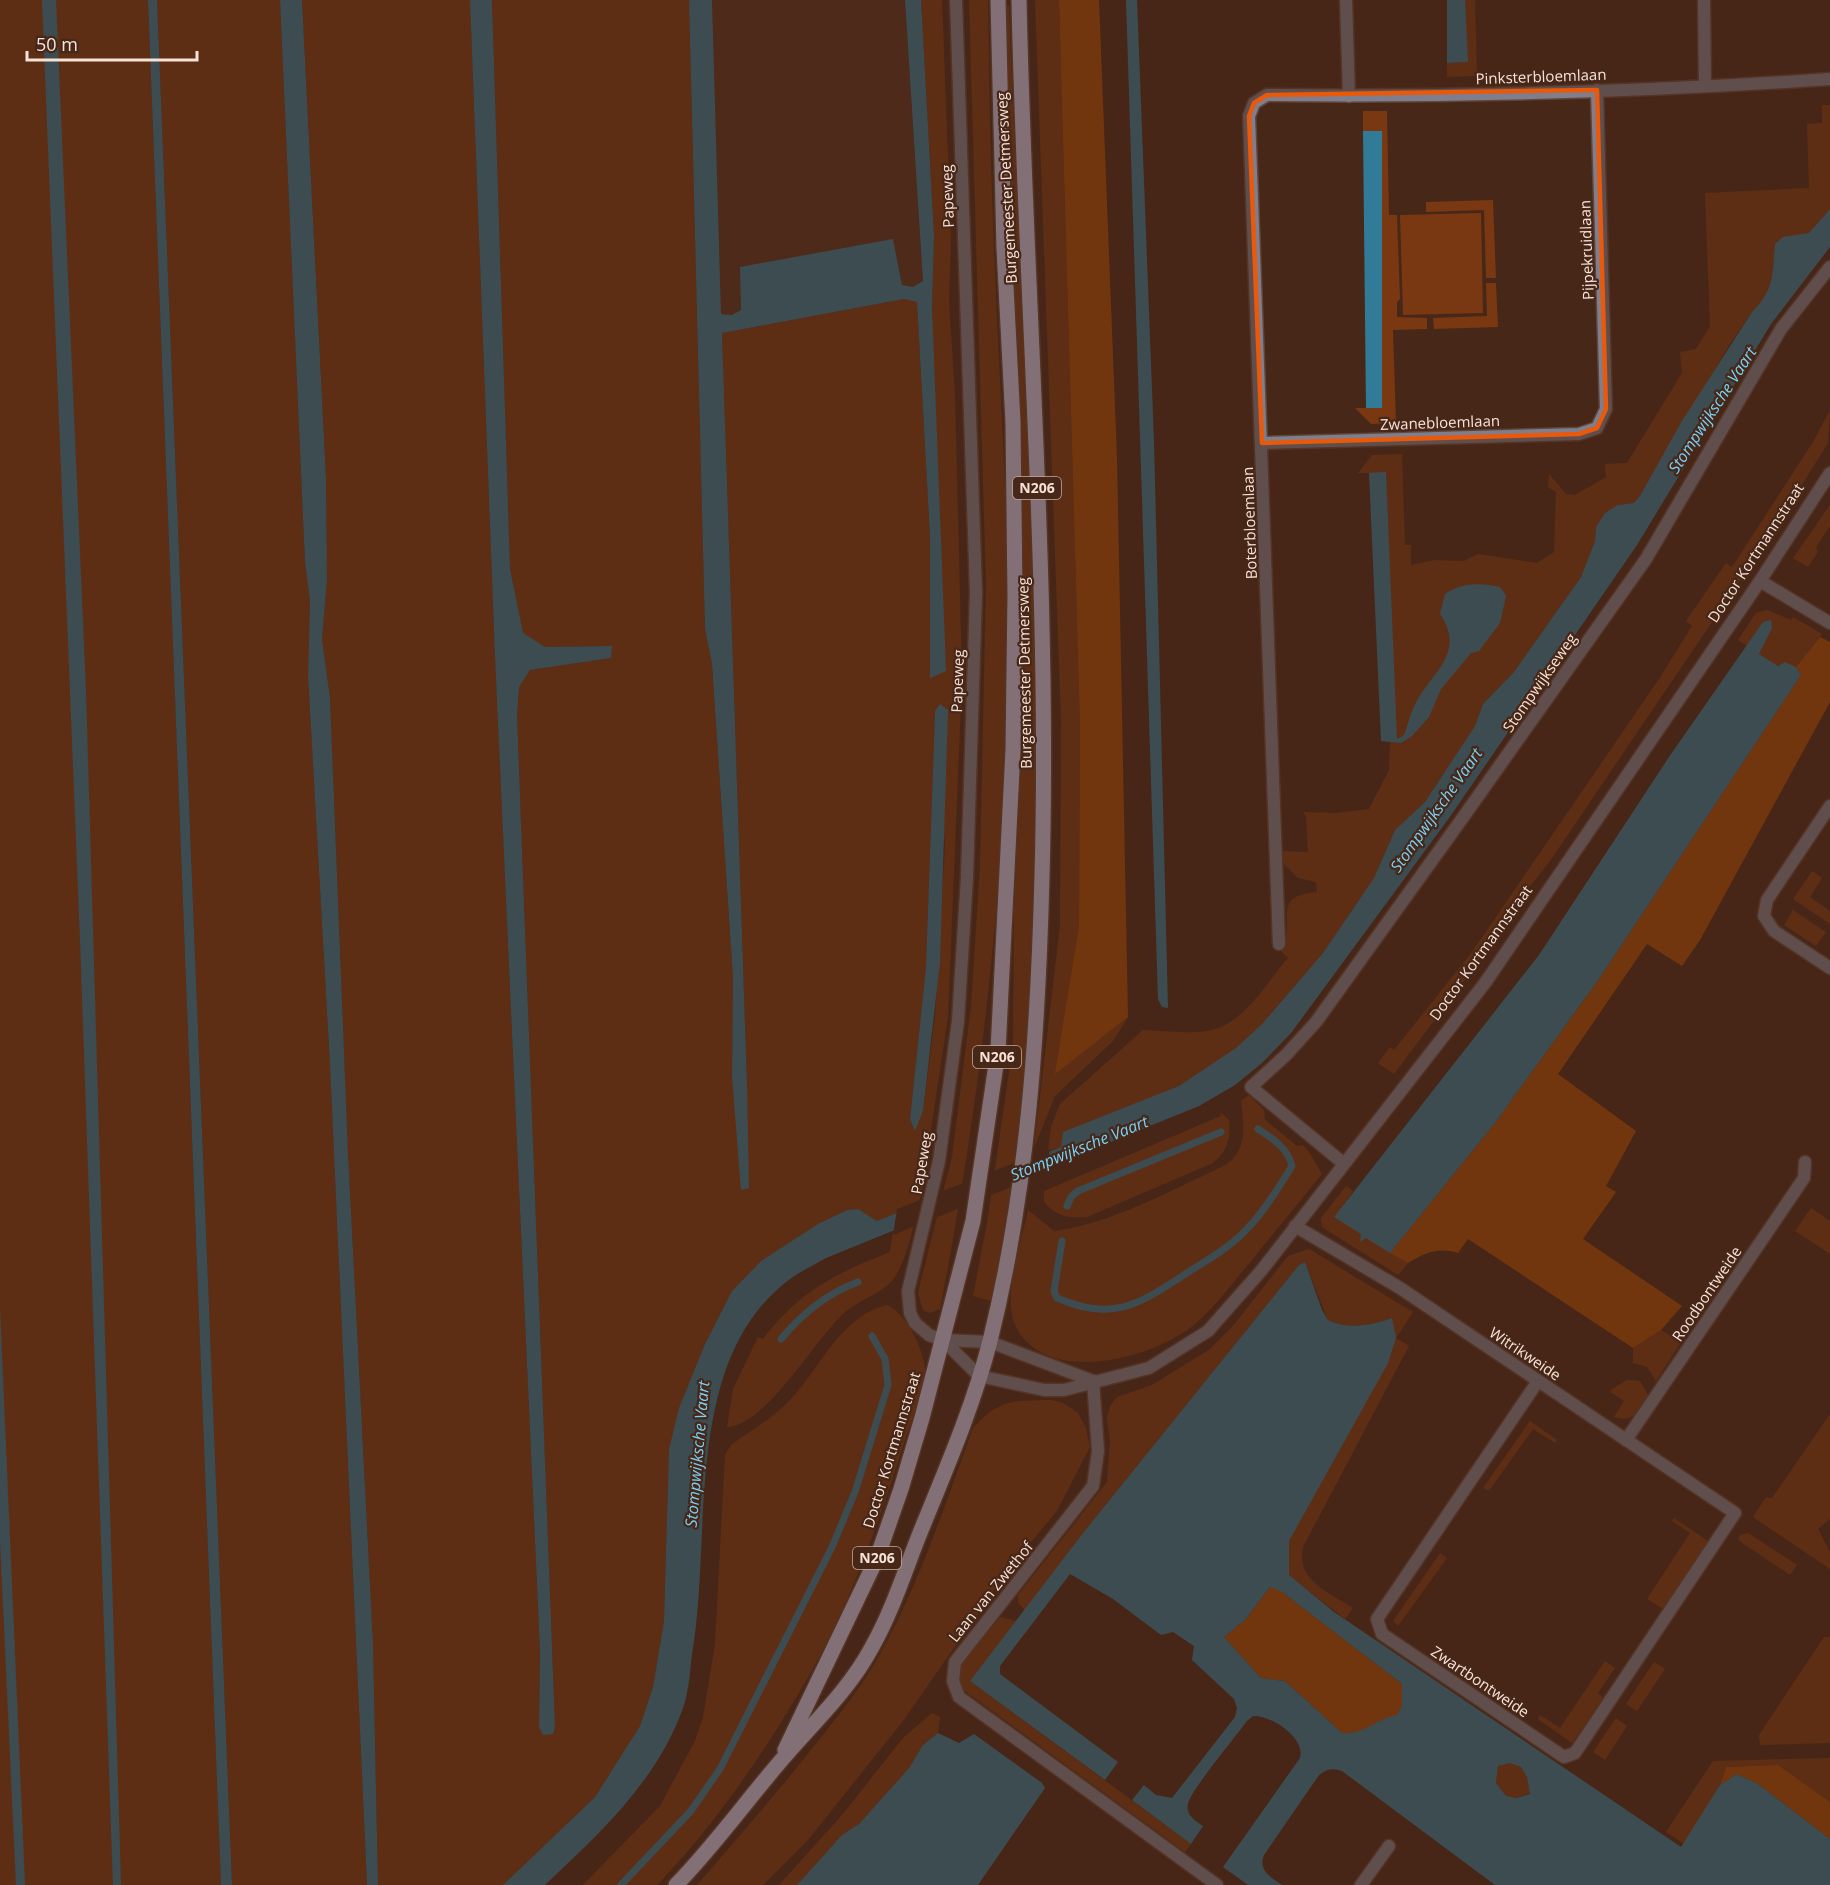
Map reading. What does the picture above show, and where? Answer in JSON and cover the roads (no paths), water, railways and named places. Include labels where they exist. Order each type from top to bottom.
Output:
[{"type":"main road","name":"Burgemeester Detmersweg","points":[[943,1340],[972,1221],[998,1051],[1013,750],[1013,422],[1004,248],[999,0]]},
{"type":"main road","name":"Burgemeester Detmersweg","points":[[990,1342],[1019,1202],[1024,1159],[1040,977],[1045,757],[1042,595],[1019,0]]},
{"type":"main road","name":"Doctor Kortmannstraat","points":[[778,1763],[877,1558],[901,1489],[943,1340]]},
{"type":"main road","name":"Doctor Kortmannstraat","points":[[676,1885],[741,1812],[778,1763],[835,1704],[873,1647],[933,1500],[990,1342]]},
{"type":"street","name":"Papeweg","points":[[943,1340],[921,1330],[910,1313],[908,1291],[932,1195],[958,1021],[967,877],[976,593],[956,0]]},
{"type":"street","points":[[1346,0],[1349,96]]},
{"type":"street","points":[[1704,0],[1705,85]]},
{"type":"street","name":"Pinksterbloemlaan","points":[[1254,103],[1267,95],[1349,96],[1597,90],[1830,79]]},
{"type":"street","name":"Pijpekruidlaan","points":[[1597,90],[1606,409]]},
{"type":"street","name":"Boterbloemlaan","points":[[1254,103],[1249,116],[1279,944]]},
{"type":"street","name":"Stompwijkseweg","points":[[1343,1163],[1251,1087],[1286,1055],[1316,1022],[1464,816],[1646,558],[1781,329],[1830,267]]},
{"type":"street","name":"Zwanebloemlaan","points":[[1262,443],[1579,434],[1597,428],[1606,409]]},
{"type":"street","name":"Doctor Kortmannstraat","points":[[979,1377],[1044,1390],[1064,1390],[1149,1368],[1208,1331],[1295,1226],[1485,983],[1760,581],[1830,473]]},
{"type":"street","points":[[1760,581],[1830,623]]},
{"type":"street","points":[[1830,806],[1767,900],[1764,916],[1774,931],[1830,968]]},
{"type":"street","name":"Roodbontweide","points":[[1626,1440],[1804,1178],[1805,1162]]},
{"type":"street","name":"Witrikweide","points":[[1295,1226],[1400,1288],[1734,1513]]},
{"type":"street","points":[[943,1340],[990,1342],[1093,1381]]},
{"type":"street","points":[[943,1340],[979,1377]]},
{"type":"street","name":"Laan van Zwethof","points":[[1093,1381],[1098,1452],[1093,1486],[955,1662],[953,1681],[959,1696],[1217,1885]]},
{"type":"street","name":"Zwartbontweide","points":[[1538,1381],[1377,1619],[1382,1634],[1564,1757],[1575,1753],[1734,1513]]},
{"type":"street","points":[[1361,1885],[1389,1846]]},
{"type":"water","points":[[42,0],[56,0],[86,691],[121,1885],[113,1885],[80,939]]},
{"type":"water","points":[[148,0],[157,0],[232,1885],[221,1885]]},
{"type":"water","points":[[280,0],[302,0],[326,479],[327,580],[322,639],[330,698],[348,1153],[373,1644],[378,1885],[367,1885],[330,1065],[308,675],[310,601],[305,562]]},
{"type":"water","points":[[470,0],[492,0],[510,569],[523,633],[545,647],[612,646],[611,658],[530,670],[519,687],[517,716],[555,1727],[553,1734],[543,1735],[539,1727],[540,1651],[495,657]]},
{"type":"water","points":[[689,0],[712,0],[721,314],[732,315],[741,310],[740,267],[893,239],[902,285],[913,287],[923,281],[905,0],[921,0],[934,236],[932,308],[946,671],[930,678],[930,536],[917,302],[904,299],[722,333],[747,1084],[749,1188],[741,1190],[732,1077],[733,977],[712,664],[705,629]]},
{"type":"water","points":[[1126,0],[1137,0],[1154,442],[1168,1008],[1162,1007],[1158,999]]},
{"type":"water","points":[[1447,0],[1465,0],[1468,62],[1447,63]]},
{"type":"water","points":[[1363,131],[1382,131],[1382,408],[1366,408]]},
{"type":"water","name":"Stompwijksche Vaart","points":[[1830,209],[1830,247],[1771,324],[1637,545],[1449,818],[1291,1033],[1262,1063],[1235,1085],[1199,1106],[826,1258],[790,1279],[755,1313],[732,1355],[717,1402],[708,1452],[698,1607],[689,1681],[683,1708],[672,1734],[658,1759],[625,1804],[545,1885],[503,1885],[595,1797],[640,1726],[653,1687],[664,1621],[669,1449],[679,1408],[705,1344],[732,1291],[761,1261],[818,1224],[847,1210],[858,1209],[877,1221],[1061,1147],[1063,1132],[1179,1086],[1236,1048],[1262,1024],[1323,953],[1374,878],[1395,830],[1425,802],[1475,726],[1483,704],[1514,672],[1581,577],[1595,541],[1596,527],[1605,513],[1618,505],[1634,503],[1640,496],[1682,421],[1769,289],[1775,244],[1783,237],[1809,233]]},
{"type":"water","points":[[1386,472],[1397,739],[1404,735],[1420,696],[1443,664],[1448,653],[1450,642],[1440,614],[1445,594],[1458,587],[1479,584],[1500,587],[1506,596],[1500,623],[1479,651],[1471,653],[1441,689],[1429,717],[1412,736],[1401,743],[1381,741],[1369,473]]},
{"type":"water","points":[[1771,620],[1772,628],[1759,654],[1778,666],[1785,662],[1796,667],[1801,675],[1599,979],[1495,1123],[1390,1253],[1366,1238],[1360,1242],[1361,1234],[1334,1217],[1539,955],[1669,757],[1763,622]]},
{"type":"water","points":[[940,704],[948,710],[940,962],[923,1111],[915,1131],[910,1119],[926,967],[935,711]]},
{"type":"water","points":[[1305,1262],[1322,1310],[1328,1320],[1352,1326],[1377,1323],[1392,1318],[1396,1338],[1388,1363],[1289,1541],[1289,1575],[1334,1612],[1681,1847],[1720,1785],[1737,1774],[1758,1784],[1830,1839],[1830,1885],[1495,1885],[1342,1771],[1332,1769],[1319,1775],[1264,1855],[1264,1869],[1269,1876],[1282,1885],[1248,1885],[1223,1867],[1300,1758],[1298,1743],[1285,1729],[1269,1719],[1260,1717],[1253,1716],[1247,1721],[1191,1797],[1188,1811],[1203,1826],[1191,1844],[1132,1800],[1144,1785],[1156,1795],[1172,1798],[1235,1717],[1237,1708],[1234,1699],[1192,1660],[1194,1646],[1173,1632],[1161,1635],[1113,1599],[1070,1574],[1000,1666],[1000,1674],[1118,1762],[1105,1780],[970,1681],[1083,1533],[1299,1265]],"holes":[[[1270,1587],[1282,1592],[1402,1684],[1402,1705],[1397,1715],[1358,1731],[1342,1733],[1285,1681],[1261,1678],[1224,1637],[1245,1620]],[[1510,1763],[1521,1767],[1527,1777],[1530,1794],[1517,1798],[1506,1796],[1496,1783],[1498,1766]]]},
{"type":"water","points":[[0,1309],[25,1885],[16,1885],[0,1539]]},
{"type":"water","points":[[938,1733],[959,1743],[974,1734],[1042,1783],[1045,1788],[978,1885],[797,1885],[842,1835],[859,1824],[909,1768],[923,1745]]},
{"type":"waterway","points":[[1062,1241],[1054,1291],[1057,1298],[1094,1309],[1111,1309],[1140,1301],[1155,1293],[1228,1246],[1242,1234],[1266,1207],[1286,1176],[1292,1166],[1290,1159],[1279,1144],[1258,1129]]},
{"type":"waterway","points":[[1067,1206],[1071,1197],[1078,1191],[1221,1132]]},
{"type":"waterway","points":[[781,1339],[816,1305],[858,1282]]},
{"type":"waterway","points":[[621,1885],[690,1812],[720,1769],[832,1547],[855,1492],[888,1385],[885,1359],[872,1336]]}]
